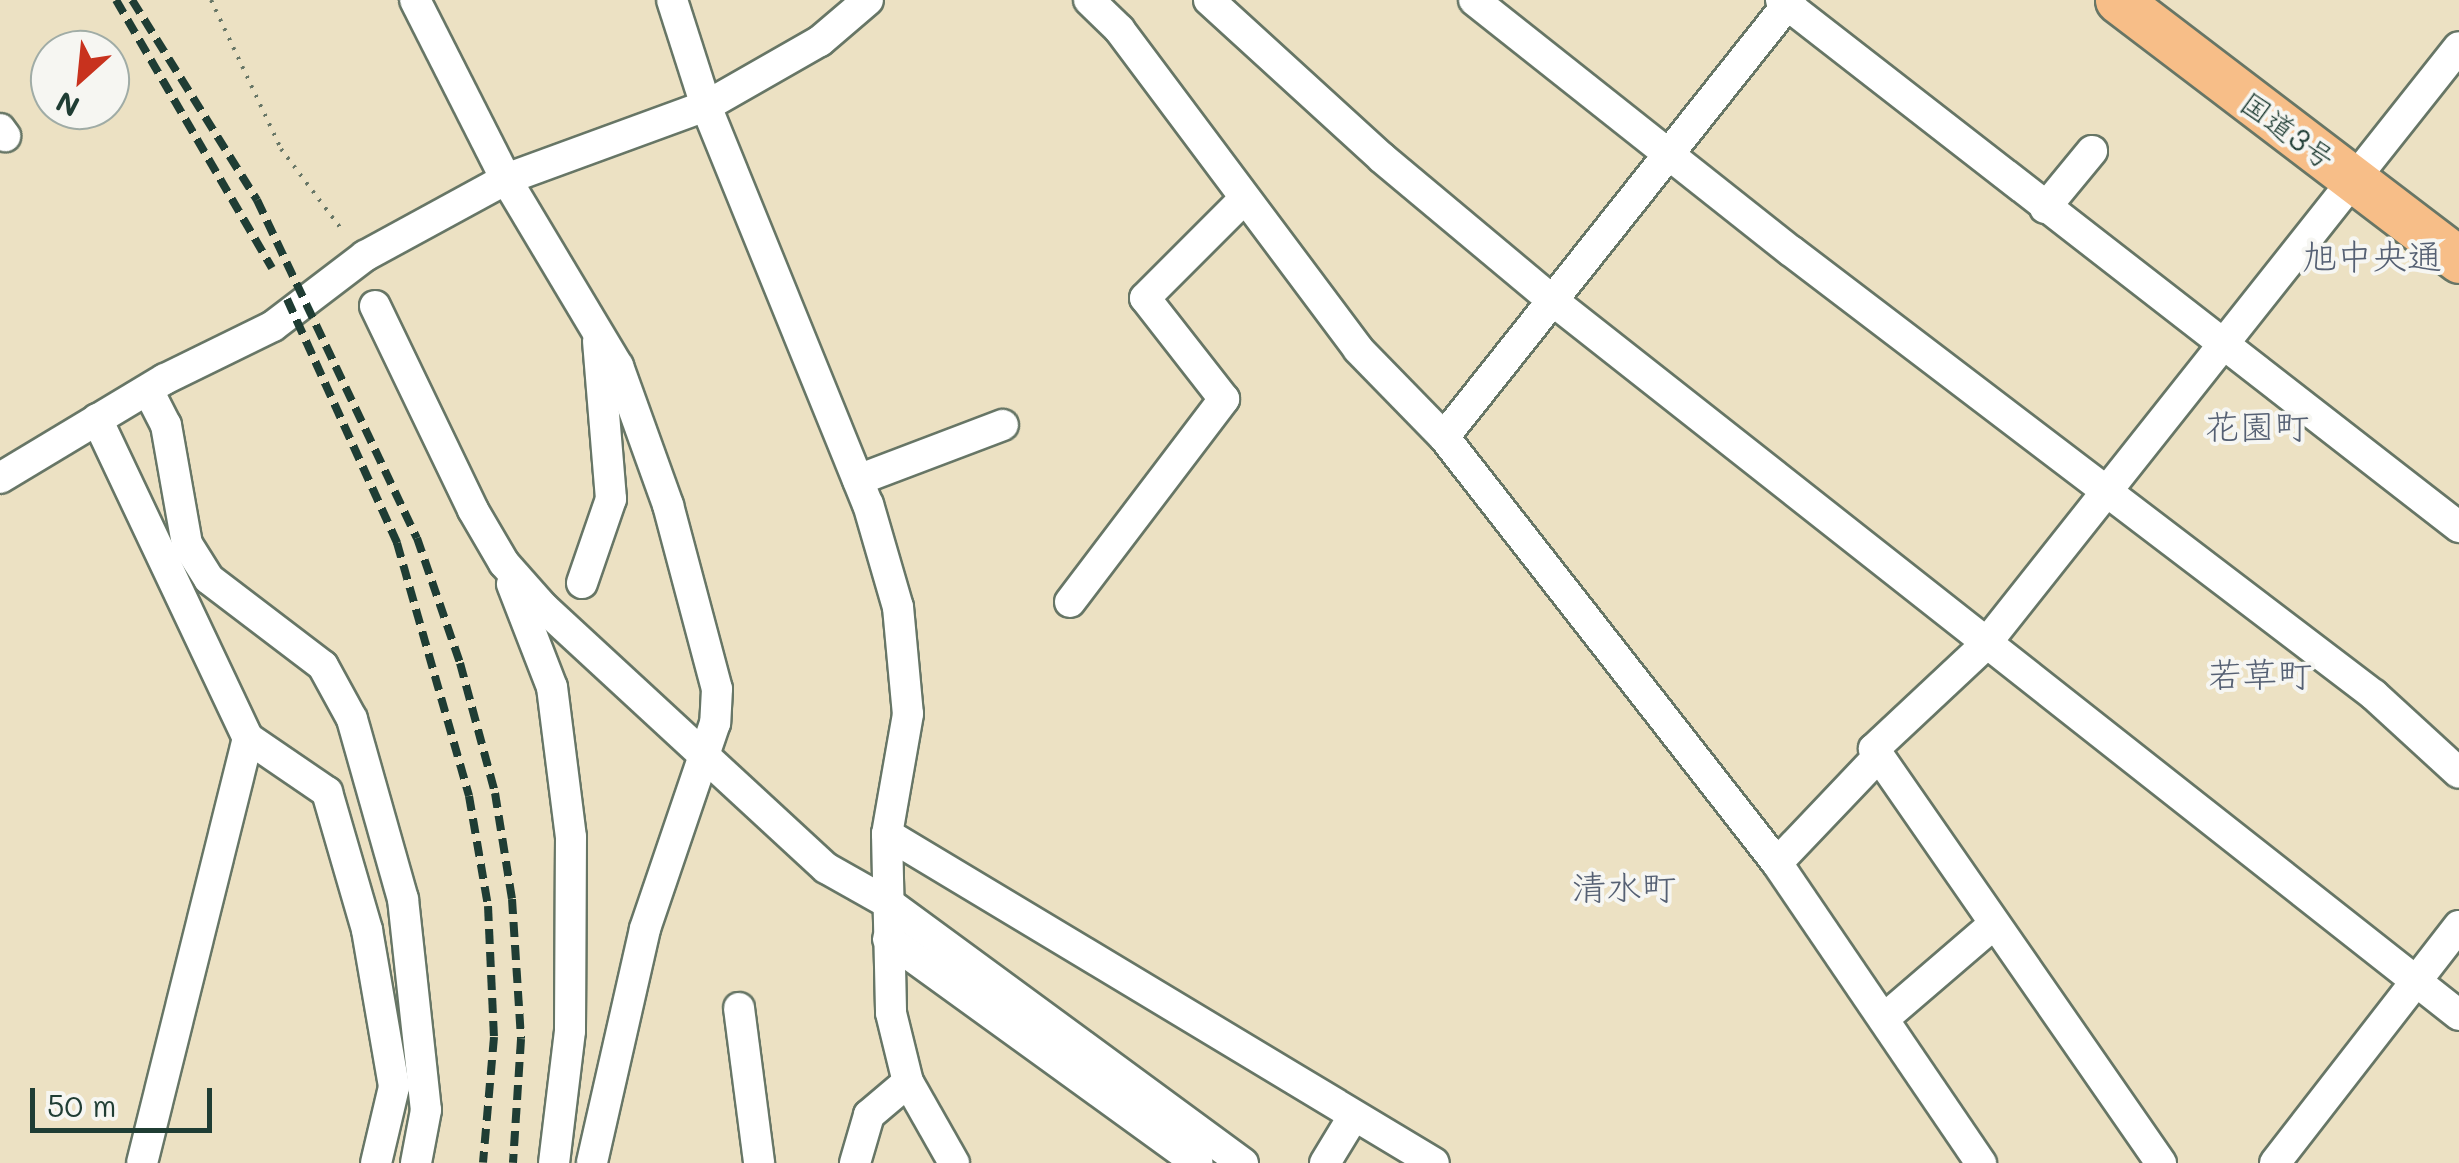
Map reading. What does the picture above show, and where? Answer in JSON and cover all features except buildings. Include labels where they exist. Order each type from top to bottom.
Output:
[{"type":"highway","name":"国道3号","points":[[2132,1],[2363,172],[2459,234]]},
{"type":"highway","name":"国道3号","points":[[2363,172],[2459,260]]},
{"type":"street","points":[[415,0],[506,178],[618,366],[668,506],[718,689],[702,758],[645,929],[592,1163]]},
{"type":"street","points":[[672,0],[706,106],[858,480],[898,608],[908,714],[887,834],[896,920],[891,1013],[908,1082],[954,1163]]},
{"type":"street","points":[[0,478],[148,390],[273,326],[365,256],[506,178],[706,106],[820,41],[868,0]]},
{"type":"street","points":[[1089,0],[1119,29],[1358,350],[1444,437],[1777,862],[1887,1016],[1981,1163]]},
{"type":"street","points":[[1209,0],[1382,158],[1552,300],[1984,646],[2459,1015]]},
{"type":"street","points":[[1474,0],[2374,695],[2459,773]]},
{"type":"street","points":[[1444,437],[1787,2],[2045,208],[2459,527]]},
{"type":"street","points":[[2161,1163],[1876,759],[1874,749],[1984,646],[2105,491],[2226,346],[2459,47]]},
{"type":"street","points":[[2045,208],[2092,151]]},
{"type":"street","points":[[1070,602],[1224,399],[1145,298],[1244,199]]},
{"type":"street","points":[[375,306],[504,563],[544,668],[572,837],[570,1031],[554,1163]]},
{"type":"street","points":[[582,584],[610,499],[599,334]]},
{"type":"street","points":[[148,390],[166,425],[188,544],[202,567],[323,666],[352,719],[403,899],[426,1110],[416,1163]]},
{"type":"street","points":[[97,419],[248,738],[327,792],[367,930],[394,1088],[376,1163]]},
{"type":"street","points":[[858,480],[1004,425]]},
{"type":"street","points":[[504,563],[592,654],[826,868],[1243,1163]]},
{"type":"street","points":[[544,668],[565,656],[592,654]]},
{"type":"street","points":[[142,1163],[248,738]]},
{"type":"street","points":[[1777,862],[1876,759]]},
{"type":"street","points":[[887,834],[1434,1163]]},
{"type":"street","points":[[896,920],[1196,1163]]},
{"type":"street","points":[[1887,1016],[1994,924]]},
{"type":"street","points":[[2275,1163],[2459,926]]},
{"type":"street","points":[[739,1008],[759,1163]]},
{"type":"street","points":[[855,1163],[869,1116],[908,1082]]},
{"type":"street","points":[[1325,1163],[1354,1117]]},
{"type":"path","points":[[212,0],[282,149],[342,230]]},
{"type":"railway","points":[[116,0],[272,268]]},
{"type":"railway","points":[[132,0],[257,200],[417,538],[460,663],[495,793],[512,899],[521,1039],[513,1163]]},
{"type":"railway","points":[[287,299],[397,543],[469,796],[488,906],[494,1037],[483,1163]]},
{"type":"district","name":"旭中央通","points":[[2372,255]]},
{"type":"district","name":"花園町","points":[[2257,425]]},
{"type":"district","name":"若草町","points":[[2260,673]]},
{"type":"district","name":"清水町","points":[[1624,886]]}]
